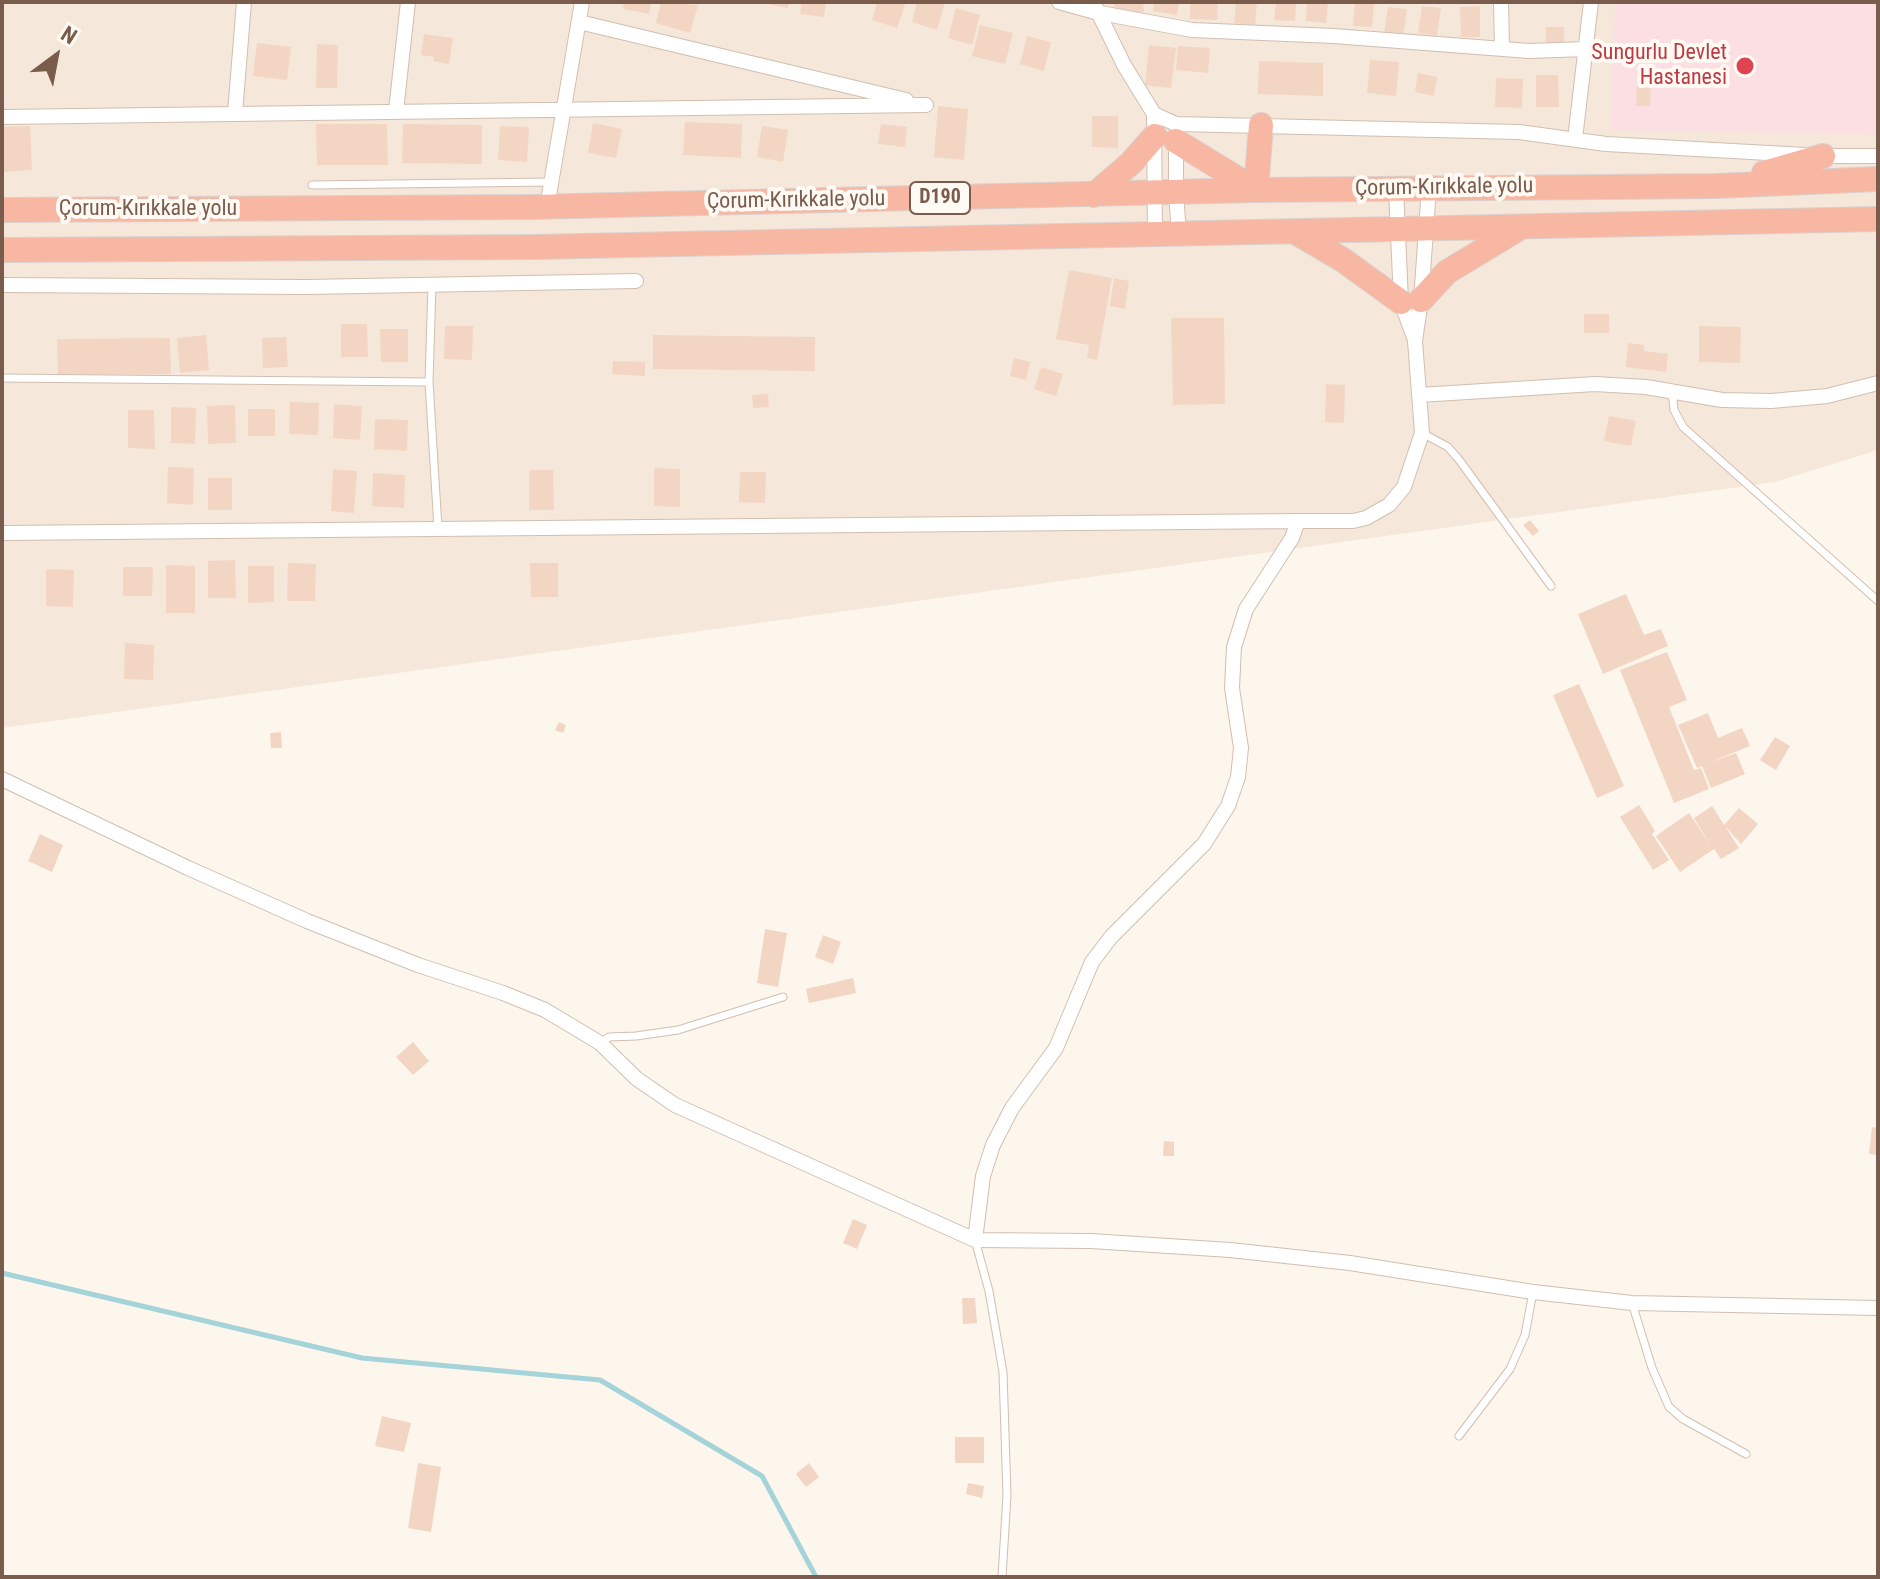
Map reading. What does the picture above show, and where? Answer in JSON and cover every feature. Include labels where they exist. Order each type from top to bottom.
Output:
[{"type":"highway","points":[[1094,195],[1165,129],[1256,190],[1261,125]]},
{"type":"highway","points":[[1716,186],[1823,156]]},
{"type":"highway","name":"Çorum-Kırıkkale yolu","points":[[2,210],[547,207],[1256,190],[1716,186],[1878,179]]},
{"type":"highway","name":"Çorum-Kırıkkale yolu","points":[[2,250],[551,246],[1878,219]]},
{"type":"highway","points":[[1293,231],[1411,301],[1447,272],[1521,227]]},
{"type":"street","points":[[235,113],[244,2]]},
{"type":"street","points":[[396,111],[408,2]]},
{"type":"street","points":[[547,207],[582,2]]},
{"type":"street","points":[[1059,2],[1095,7],[1192,30],[1334,36],[1529,51],[1586,49]]},
{"type":"street","points":[[1501,2],[1502,49]]},
{"type":"street","points":[[1575,139],[1591,2]]},
{"type":"street","points":[[1095,7],[1165,129],[1167,234]]},
{"type":"street","points":[[2,117],[926,105],[579,22]]},
{"type":"street","points":[[1165,129],[1261,125],[1519,132],[1606,144],[1823,156],[1878,156]]},
{"type":"street","points":[[1165,129],[1167,234]]},
{"type":"street","points":[[2,533],[1353,521],[1378,513],[1389,505],[1409,476],[1422,433],[1411,301],[1397,229],[1396,188]]},
{"type":"street","points":[[1411,301],[1427,229],[1429,188]]},
{"type":"street","points":[[2,285],[306,287],[636,281]]},
{"type":"street","points":[[1419,395],[1595,384],[1672,391],[1722,400],[1771,401],[1827,396],[1878,383]]},
{"type":"street","points":[[975,1240],[983,1176],[993,1145],[1012,1108],[1056,1048],[1092,962],[1111,937],[1204,844],[1228,806],[1238,777],[1241,748],[1232,688],[1234,647],[1246,609],[1292,538],[1298,521]]},
{"type":"street","points":[[2,779],[307,921],[418,965],[524,1000],[600,1043],[637,1079],[685,1110],[975,1240],[1091,1241],[1245,1251],[1632,1303],[1878,1308]]},
{"type":"lane","points":[[312,185],[551,182]]},
{"type":"lane","points":[[432,285],[429,382],[438,528]]},
{"type":"lane","points":[[2,378],[429,382]]},
{"type":"lane","points":[[1672,391],[1674,410],[1683,427],[1878,601]]},
{"type":"lane","points":[[1422,433],[1448,447],[1460,461],[1551,586]]},
{"type":"lane","points":[[600,1043],[609,1037],[678,1030],[783,997]]},
{"type":"lane","points":[[975,1240],[989,1291],[1003,1372],[1007,1468],[1002,1577]]},
{"type":"lane","points":[[1459,1436],[1510,1369],[1525,1335],[1533,1292]]},
{"type":"lane","points":[[1632,1303],[1652,1368],[1669,1407],[1683,1419],[1746,1454]]},
{"type":"shaded area","points":[[2,2],[1878,2],[1878,450],[1775,482],[2,728]]},
{"type":"shaded area","name":"Sungurlu Devlet Hastanesi","points":[[1615,2],[1878,2],[1878,134],[1610,130]]},
{"type":"building","points":[[624,2],[651,2],[649,14],[623,9]]},
{"type":"building","points":[[661,2],[698,5],[690,33],[656,23]]},
{"type":"building","points":[[756,2],[789,2],[788,8]]},
{"type":"building","points":[[802,2],[826,2],[824,17],[800,14]]},
{"type":"building","points":[[877,2],[906,2],[897,28],[872,20]]},
{"type":"building","points":[[917,2],[945,2],[937,30],[912,22]]},
{"type":"building","points":[[1114,2],[1143,2],[1144,12],[1115,13]]},
{"type":"building","points":[[1154,2],[1179,2],[1177,15],[1153,11]]},
{"type":"building","points":[[1190,2],[1218,2],[1217,20],[1190,19]]},
{"type":"building","points":[[1236,2],[1257,2],[1255,25],[1234,23]]},
{"type":"building","points":[[1276,2],[1296,2],[1295,21],[1274,20]]},
{"type":"building","points":[[1307,2],[1328,2],[1326,23],[1306,21]]},
{"type":"building","points":[[1355,3],[1374,4],[1372,27],[1353,26]]},
{"type":"building","points":[[1422,6],[1441,8],[1437,36],[1418,33]]},
{"type":"building","points":[[1480,6],[1480,37],[1461,37],[1460,7]]},
{"type":"building","points":[[1388,7],[1407,9],[1403,38],[1384,35]]},
{"type":"building","points":[[956,8],[980,15],[972,45],[948,38]]},
{"type":"building","points":[[980,25],[1013,33],[1005,64],[972,56]]},
{"type":"building","points":[[1546,27],[1564,27],[1564,49],[1546,49]]},
{"type":"building","points":[[424,34],[453,38],[449,64],[421,55]]},
{"type":"building","points":[[1027,36],[1051,42],[1044,71],[1020,64]]},
{"type":"building","points":[[257,43],[291,47],[287,80],[253,76]]},
{"type":"building","points":[[317,44],[338,45],[337,88],[316,88]]},
{"type":"building","points":[[1149,45],[1176,48],[1171,88],[1145,85]]},
{"type":"building","points":[[1178,46],[1210,48],[1208,73],[1176,70]]},
{"type":"building","points":[[1370,60],[1399,62],[1396,96],[1367,93]]},
{"type":"building","points":[[1259,61],[1323,63],[1323,96],[1258,94]]},
{"type":"building","points":[[1418,73],[1437,77],[1434,96],[1415,92]]},
{"type":"building","points":[[1536,75],[1558,75],[1559,107],[1536,107]]},
{"type":"building","points":[[1496,78],[1523,79],[1522,108],[1495,107]]},
{"type":"building","points":[[1637,84],[1651,85],[1650,106],[1636,106]]},
{"type":"building","points":[[938,106],[968,109],[964,160],[934,157]]},
{"type":"building","points":[[1092,116],[1118,116],[1118,148],[1092,147]]},
{"type":"building","points":[[685,122],[742,124],[741,158],[683,155]]},
{"type":"building","points":[[593,123],[622,129],[616,158],[588,153]]},
{"type":"building","points":[[316,124],[387,124],[388,165],[317,165]]},
{"type":"building","points":[[403,124],[482,125],[482,164],[402,163]]},
{"type":"building","points":[[881,124],[907,127],[905,147],[878,144]]},
{"type":"building","points":[[30,126],[32,170],[2,172],[2,127]]},
{"type":"building","points":[[500,126],[529,127],[527,162],[498,160]]},
{"type":"building","points":[[762,126],[788,130],[783,162],[757,157]]},
{"type":"building","points":[[1069,270],[1112,278],[1097,360],[1087,358],[1089,345],[1056,339]]},
{"type":"building","points":[[1114,278],[1129,281],[1125,309],[1110,306]]},
{"type":"building","points":[[1584,314],[1609,314],[1609,333],[1584,333]]},
{"type":"building","points":[[1171,318],[1224,318],[1225,404],[1173,405]]},
{"type":"building","points":[[341,324],[367,324],[368,357],[341,357]]},
{"type":"building","points":[[445,326],[473,326],[472,360],[444,359]]},
{"type":"building","points":[[1699,326],[1741,327],[1740,363],[1699,362]]},
{"type":"building","points":[[380,329],[408,329],[408,362],[381,362]]},
{"type":"building","points":[[206,335],[209,370],[180,373],[177,338]]},
{"type":"building","points":[[653,335],[815,337],[815,371],[653,369]]},
{"type":"building","points":[[286,337],[288,367],[263,368],[262,338]]},
{"type":"building","points":[[170,338],[171,374],[58,375],[57,339]]},
{"type":"building","points":[[1628,343],[1644,345],[1644,351],[1668,354],[1666,372],[1626,367]]},
{"type":"building","points":[[1014,358],[1030,362],[1026,380],[1010,376]]},
{"type":"building","points":[[613,361],[645,362],[645,376],[612,374]]},
{"type":"building","points":[[1041,367],[1063,374],[1056,396],[1034,389]]},
{"type":"building","points":[[1326,384],[1345,385],[1344,423],[1325,422]]},
{"type":"building","points":[[768,394],[769,407],[753,408],[752,395]]},
{"type":"building","points":[[290,402],[319,403],[318,435],[289,434]]},
{"type":"building","points":[[334,404],[362,406],[360,440],[333,438]]},
{"type":"building","points":[[235,405],[236,443],[208,444],[207,406]]},
{"type":"building","points":[[171,407],[196,408],[195,444],[171,443]]},
{"type":"building","points":[[248,409],[275,409],[275,436],[248,436]]},
{"type":"building","points":[[128,410],[154,410],[155,449],[128,448]]},
{"type":"building","points":[[1609,416],[1636,421],[1631,446],[1604,441]]},
{"type":"building","points":[[375,419],[408,420],[407,451],[374,449]]},
{"type":"building","points":[[168,467],[194,468],[193,505],[167,503]]},
{"type":"building","points":[[654,468],[680,469],[680,507],[654,506]]},
{"type":"building","points":[[333,469],[357,471],[354,513],[331,511]]},
{"type":"building","points":[[529,470],[553,470],[554,510],[529,510]]},
{"type":"building","points":[[740,472],[766,472],[765,503],[739,502]]},
{"type":"building","points":[[373,473],[405,475],[404,508],[372,506]]},
{"type":"building","points":[[208,478],[232,478],[232,510],[208,510]]},
{"type":"building","points":[[1530,520],[1539,531],[1533,536],[1523,525]]},
{"type":"building","points":[[235,560],[236,598],[208,598],[208,561]]},
{"type":"building","points":[[288,563],[316,564],[315,601],[287,601]]},
{"type":"building","points":[[530,563],[558,563],[558,597],[531,597]]},
{"type":"building","points":[[166,565],[195,566],[195,613],[166,613]]},
{"type":"building","points":[[248,566],[274,566],[274,602],[248,603]]},
{"type":"building","points":[[123,567],[153,567],[152,596],[123,596]]},
{"type":"building","points":[[46,569],[74,570],[73,607],[46,606]]},
{"type":"building","points":[[1626,594],[1644,635],[1661,629],[1668,646],[1603,674],[1578,614]]},
{"type":"building","points":[[125,643],[154,645],[153,680],[124,679]]},
{"type":"building","points":[[1667,652],[1687,700],[1669,707],[1694,770],[1701,768],[1709,789],[1674,803],[1620,670]]},
{"type":"building","points":[[1579,684],[1624,786],[1597,798],[1553,695]]},
{"type":"building","points":[[1708,713],[1718,738],[1742,728],[1750,746],[1708,763],[1736,753],[1745,774],[1711,788],[1702,766],[1697,768],[1678,725]]},
{"type":"building","points":[[559,722],[566,725],[563,733],[555,730]]},
{"type":"building","points":[[281,732],[282,748],[271,748],[270,733]]},
{"type":"building","points":[[1775,737],[1790,746],[1776,770],[1760,760]]},
{"type":"building","points":[[1639,805],[1655,831],[1652,834],[1669,860],[1653,870],[1620,817]]},
{"type":"building","points":[[1712,806],[1739,848],[1721,859],[1714,849],[1680,872],[1656,836],[1689,813],[1711,846],[1694,818]]},
{"type":"building","points":[[1739,808],[1758,824],[1741,844],[1724,825]]},
{"type":"building","points":[[40,834],[63,845],[52,872],[28,861]]},
{"type":"building","points":[[765,929],[787,933],[778,987],[757,983]]},
{"type":"building","points":[[823,935],[841,942],[833,964],[815,957]]},
{"type":"building","points":[[853,978],[856,993],[809,1003],[806,989]]},
{"type":"building","points":[[413,1042],[429,1061],[413,1075],[396,1057]]},
{"type":"building","points":[[1872,1127],[1878,1128],[1878,1155],[1869,1154]]},
{"type":"building","points":[[1164,1141],[1174,1142],[1174,1156],[1163,1156]]},
{"type":"building","points":[[853,1219],[867,1225],[857,1249],[843,1243]]},
{"type":"building","points":[[962,1298],[975,1298],[977,1323],[963,1324]]},
{"type":"building","points":[[382,1416],[411,1423],[404,1452],[375,1446]]},
{"type":"building","points":[[955,1437],[984,1437],[984,1463],[955,1463]]},
{"type":"building","points":[[418,1463],[441,1467],[431,1532],[408,1528]]},
{"type":"building","points":[[809,1463],[819,1477],[806,1487],[796,1474]]},
{"type":"building","points":[[968,1483],[984,1486],[982,1498],[966,1494]]},
{"type":"waterway","points":[[2,1273],[362,1358],[600,1380],[762,1476],[816,1577]]},
{"type":"place","name":"Sungurlu Devlet Hastanesi","points":[[1745,66]]}]
